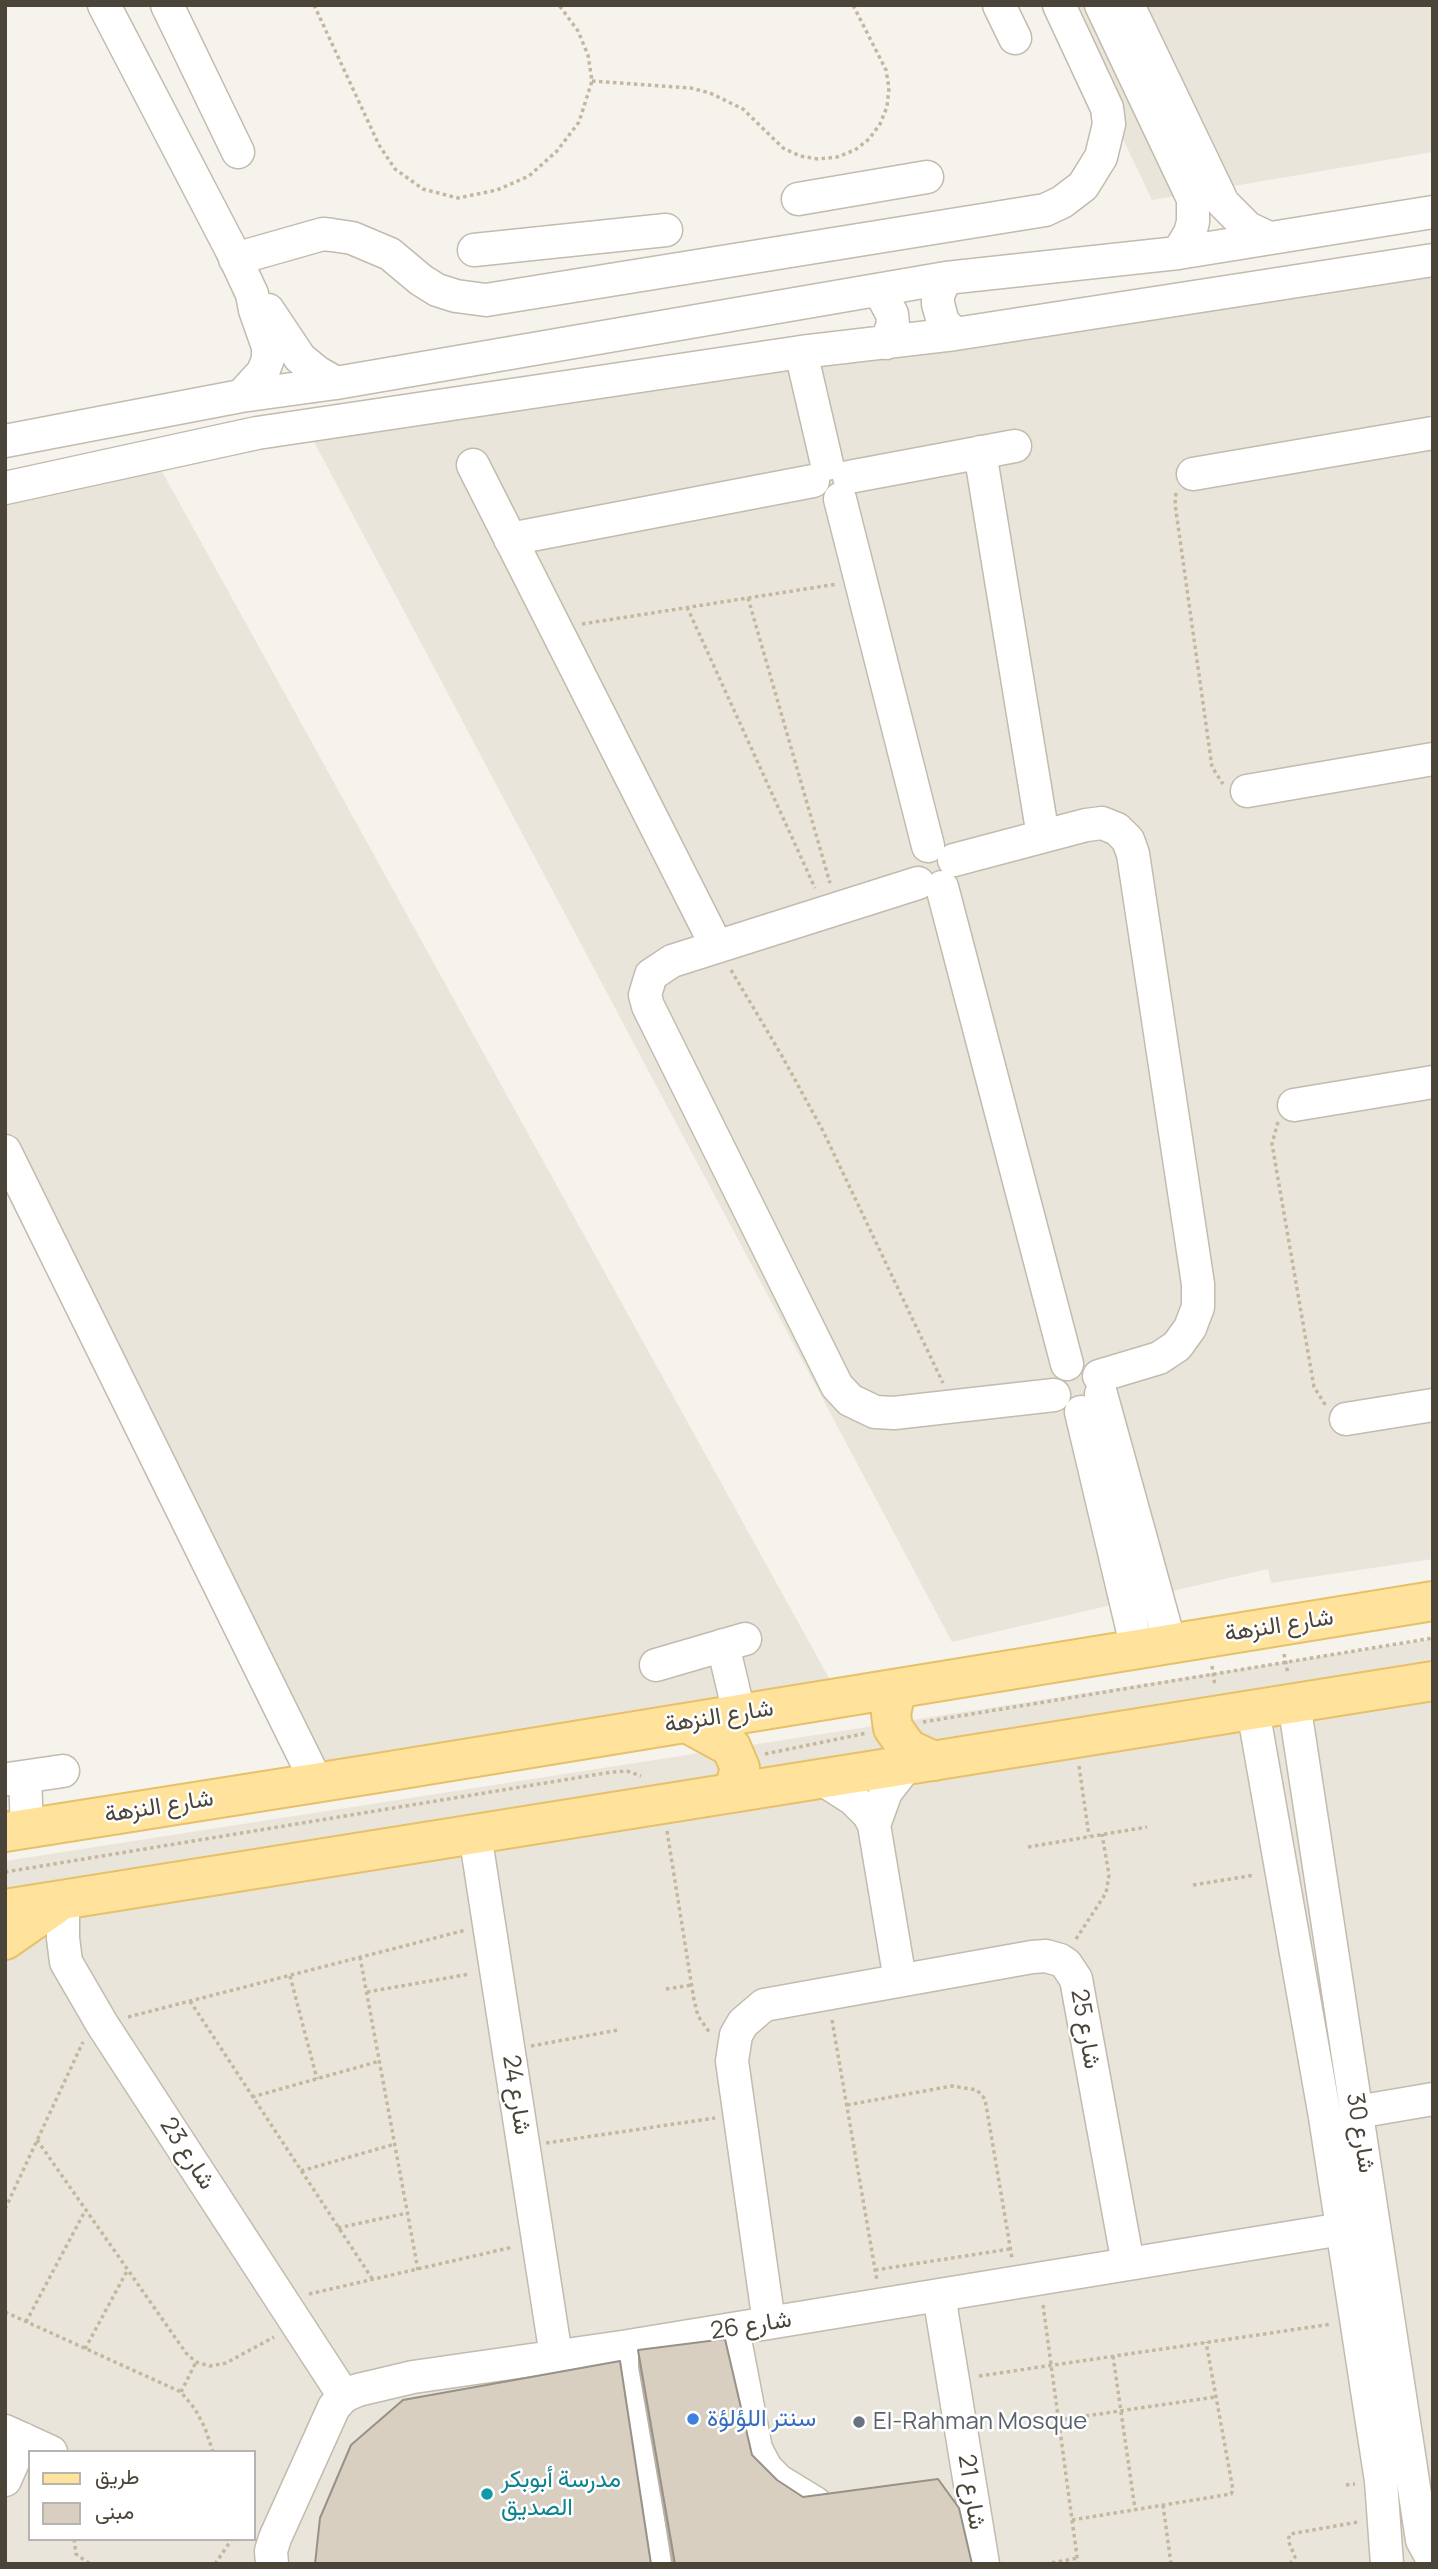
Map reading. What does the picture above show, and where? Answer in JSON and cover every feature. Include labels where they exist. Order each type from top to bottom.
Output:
[{"type":"main road","name":"شارع النزهة","points":[[16,1830],[1433,1601]]},
{"type":"main road","points":[[5,1909],[1433,1681]]},
{"type":"main road","points":[[901,1688],[894,1700],[891,1714],[893,1728],[920,1763]]},
{"type":"main road","points":[[687,1723],[732,1747],[740,1768],[733,1793]]},
{"type":"main road","points":[[5,1940],[63,1900]]},
{"type":"street","points":[[104,5],[252,294],[268,347],[268,359],[263,372],[241,396]]},
{"type":"street","points":[[167,5],[237,152]]},
{"type":"street","points":[[999,5],[1015,38]]},
{"type":"street","points":[[235,259],[323,234],[332,235],[360,241],[390,254],[430,287],[456,296],[498,299],[1045,210],[1062,202],[1083,186],[1096,169],[1105,146],[1109,124],[1107,108],[1059,5]]},
{"type":"street","points":[[1101,5],[1205,196],[1238,221],[1269,238]]},
{"type":"street","points":[[1128,5],[1205,196],[1190,233],[1178,253]]},
{"type":"street","points":[[798,200],[927,177]]},
{"type":"street","points":[[840,193],[847,243]]},
{"type":"street","points":[[5,441],[241,396],[336,383],[946,278],[1178,253],[1428,213],[1432,260],[955,334],[802,352],[257,433],[5,488]]},
{"type":"street","points":[[474,250],[666,230]]},
{"type":"street","points":[[587,239],[594,282]]},
{"type":"street","points":[[946,278],[941,286],[938,304],[943,322],[955,334]]},
{"type":"street","points":[[875,291],[883,297],[892,314],[893,324],[886,343]]},
{"type":"street","points":[[252,294],[270,313],[300,358],[336,383]]},
{"type":"street","points":[[802,352],[832,480],[861,580],[1067,1364]]},
{"type":"street","points":[[1192,474],[1433,433]]},
{"type":"street","points":[[510,539],[1016,446]]},
{"type":"street","points":[[980,452],[1043,836]]},
{"type":"street","points":[[473,465],[717,947]]},
{"type":"street","points":[[1247,791],[1433,759]]},
{"type":"street","points":[[1054,1395],[894,1413],[875,1412],[850,1400],[837,1386],[648,1006],[645,995],[651,975],[672,961],[832,910],[935,869],[1043,836],[1102,823],[1116,829],[1128,840],[1133,854],[1198,1284],[1198,1307],[1191,1328],[1177,1346],[1159,1359],[1094,1394],[1064,1409],[1054,1395],[1052,1386],[1054,1377],[1067,1364],[1086,1363],[1094,1394],[1154,1647]]},
{"type":"street","points":[[1294,1105],[1433,1082]]},
{"type":"street","points":[[5,1151],[317,1783]]},
{"type":"street","points":[[1346,1419],[1433,1405]]},
{"type":"street","points":[[656,1665],[734,1642],[739,1713]]},
{"type":"street","name":"شارع 30","points":[[1294,1703],[1420,2528],[1422,2540],[1433,2560]]},
{"type":"street","name":"شارع 30","points":[[1237,1713],[1265,1778],[1282,1870],[1357,2320],[1381,2481],[1387,2564]]},
{"type":"street","points":[[874,1825],[886,1792],[920,1763]]},
{"type":"street","points":[[1265,1778],[1284,1770],[1305,1771]]},
{"type":"street","points":[[16,1830],[16,1778],[62,1772]]},
{"type":"street","points":[[822,1779],[853,1799],[869,1815],[874,1825],[901,1980]]},
{"type":"street","name":"شارع 24","points":[[475,1834],[555,2357]]},
{"type":"street","name":"شارع 23","points":[[63,1900],[66,1962],[99,2019],[344,2396]]},
{"type":"street","name":"شارع 25","points":[[732,2048],[743,2023],[764,2005],[1032,1957],[1046,1956],[1060,1960],[1076,1979],[1128,2264]]},
{"type":"street","points":[[732,2048],[738,2114],[769,2323]]},
{"type":"street","points":[[1357,2112],[1433,2099]]},
{"type":"street","name":"شارع 26","points":[[344,2396],[413,2377],[622,2347],[1342,2229]]},
{"type":"street","name":"شارع 21","points":[[939,2295],[984,2564]]},
{"type":"street","points":[[733,2329],[757,2449],[765,2468],[796,2493],[815,2503]]},
{"type":"street","points":[[622,2347],[655,2564]]},
{"type":"street","points":[[263,2551],[334,2407],[344,2396]]},
{"type":"street","points":[[5,2480],[26,2441]]},
{"type":"street","points":[[1396,2564],[1420,2528]]},
{"type":"path","points":[[314,5],[379,145],[395,169],[423,188],[458,198],[497,190],[529,176],[557,151],[579,122],[592,81],[588,55],[578,31],[559,5]]},
{"type":"path","points":[[592,81],[710,93],[743,110],[783,148],[809,158],[837,158],[855,150],[869,139],[880,124],[888,97],[886,70],[853,5]]},
{"type":"path","points":[[1192,474],[1179,486],[1175,504],[1212,768],[1225,786],[1247,791]]},
{"type":"path","points":[[555,628],[861,580]]},
{"type":"path","points":[[748,598],[832,910]]},
{"type":"path","points":[[687,607],[832,910]]},
{"type":"path","points":[[717,947],[788,1065],[823,1131],[954,1407]]},
{"type":"path","points":[[1294,1105],[1278,1122],[1272,1144],[1314,1387],[1326,1406],[1346,1419]]},
{"type":"path","points":[[1279,1626],[1294,1703]]},
{"type":"path","points":[[1207,1638],[1237,1713]]},
{"type":"path","points":[[810,1703],[822,1779]]},
{"type":"path","points":[[1075,1739],[1089,1836]]},
{"type":"path","points":[[663,1804],[698,2015],[706,2029],[732,2048]]},
{"type":"path","points":[[1028,1847],[1147,1826]]},
{"type":"path","points":[[1060,1960],[1106,1893],[1109,1875],[1102,1834]]},
{"type":"path","points":[[1193,1885],[1282,1870]]},
{"type":"path","points":[[5,2209],[99,2019],[190,2001],[489,1924]]},
{"type":"path","points":[[360,1957],[418,2270]]},
{"type":"path","points":[[367,1992],[496,1969]]},
{"type":"path","points":[[290,1975],[317,2079]]},
{"type":"path","points":[[666,1989],[692,1985]]},
{"type":"path","points":[[827,1993],[881,2304]]},
{"type":"path","points":[[190,2001],[373,2280]]},
{"type":"path","points":[[509,2050],[618,2030]]},
{"type":"path","points":[[252,2097],[380,2061]]},
{"type":"path","points":[[847,2105],[953,2086],[976,2090],[985,2099],[1010,2249],[1027,2280],[1051,2365],[1078,2561],[1045,2564]]},
{"type":"path","points":[[523,2146],[738,2114]]},
{"type":"path","points":[[37,2140],[186,2353],[197,2362],[211,2365],[226,2363],[291,2312],[373,2280],[538,2241]]},
{"type":"path","points":[[301,2171],[395,2144]]},
{"type":"path","points":[[26,2322],[85,2211]]},
{"type":"path","points":[[338,2228],[407,2213]]},
{"type":"path","points":[[875,2270],[1010,2249]]},
{"type":"path","points":[[85,2349],[127,2270]]},
{"type":"path","points":[[5,2312],[181,2392],[200,2419],[212,2450]]},
{"type":"path","points":[[953,2380],[1357,2320]]},
{"type":"path","points":[[1072,2520],[1231,2494],[1233,2490],[1206,2342]]},
{"type":"path","points":[[1112,2356],[1135,2510]]},
{"type":"path","points":[[181,2392],[197,2362]]},
{"type":"path","points":[[1058,2420],[1215,2397]]},
{"type":"path","points":[[1163,2505],[1171,2564]]},
{"type":"path","points":[[1290,2564],[1295,2557],[1288,2540],[1290,2534],[1384,2518]]},
{"type":"path","points":[[74,2541],[76,2554],[90,2564]]},
{"type":"path","points":[[215,2564],[231,2541]]},
{"type":"shaded area","points":[[1059,5],[1433,5],[1433,152],[1152,200]]},
{"type":"shaded area","points":[[1433,267],[1433,1559],[1271,1583],[1268,1569],[952,1642],[312,438]]},
{"type":"shaded area","points":[[154,457],[840,1697],[317,1783],[5,1165],[5,489]]},
{"type":"shaded area","points":[[1433,1639],[1433,2564],[5,2564],[5,1861]]},
{"type":"building","name":"سنتر اللؤلؤة","points":[[725,2339],[752,2455],[777,2480],[803,2497],[938,2479],[959,2508],[972,2564],[675,2564],[638,2350]]},
{"type":"building","name":"مدرسة أبوبكر الصديق","points":[[620,2361],[651,2564],[315,2564],[320,2518],[351,2445],[403,2400]]},
{"type":"place","name":"سنتر اللؤلؤة","points":[[693,2419]]},
{"type":"place","name":"El-Rahman Mosque","points":[[859,2422]]},
{"type":"place","name":"مدرسة أبوبكر الصديق","points":[[487,2494]]}]
